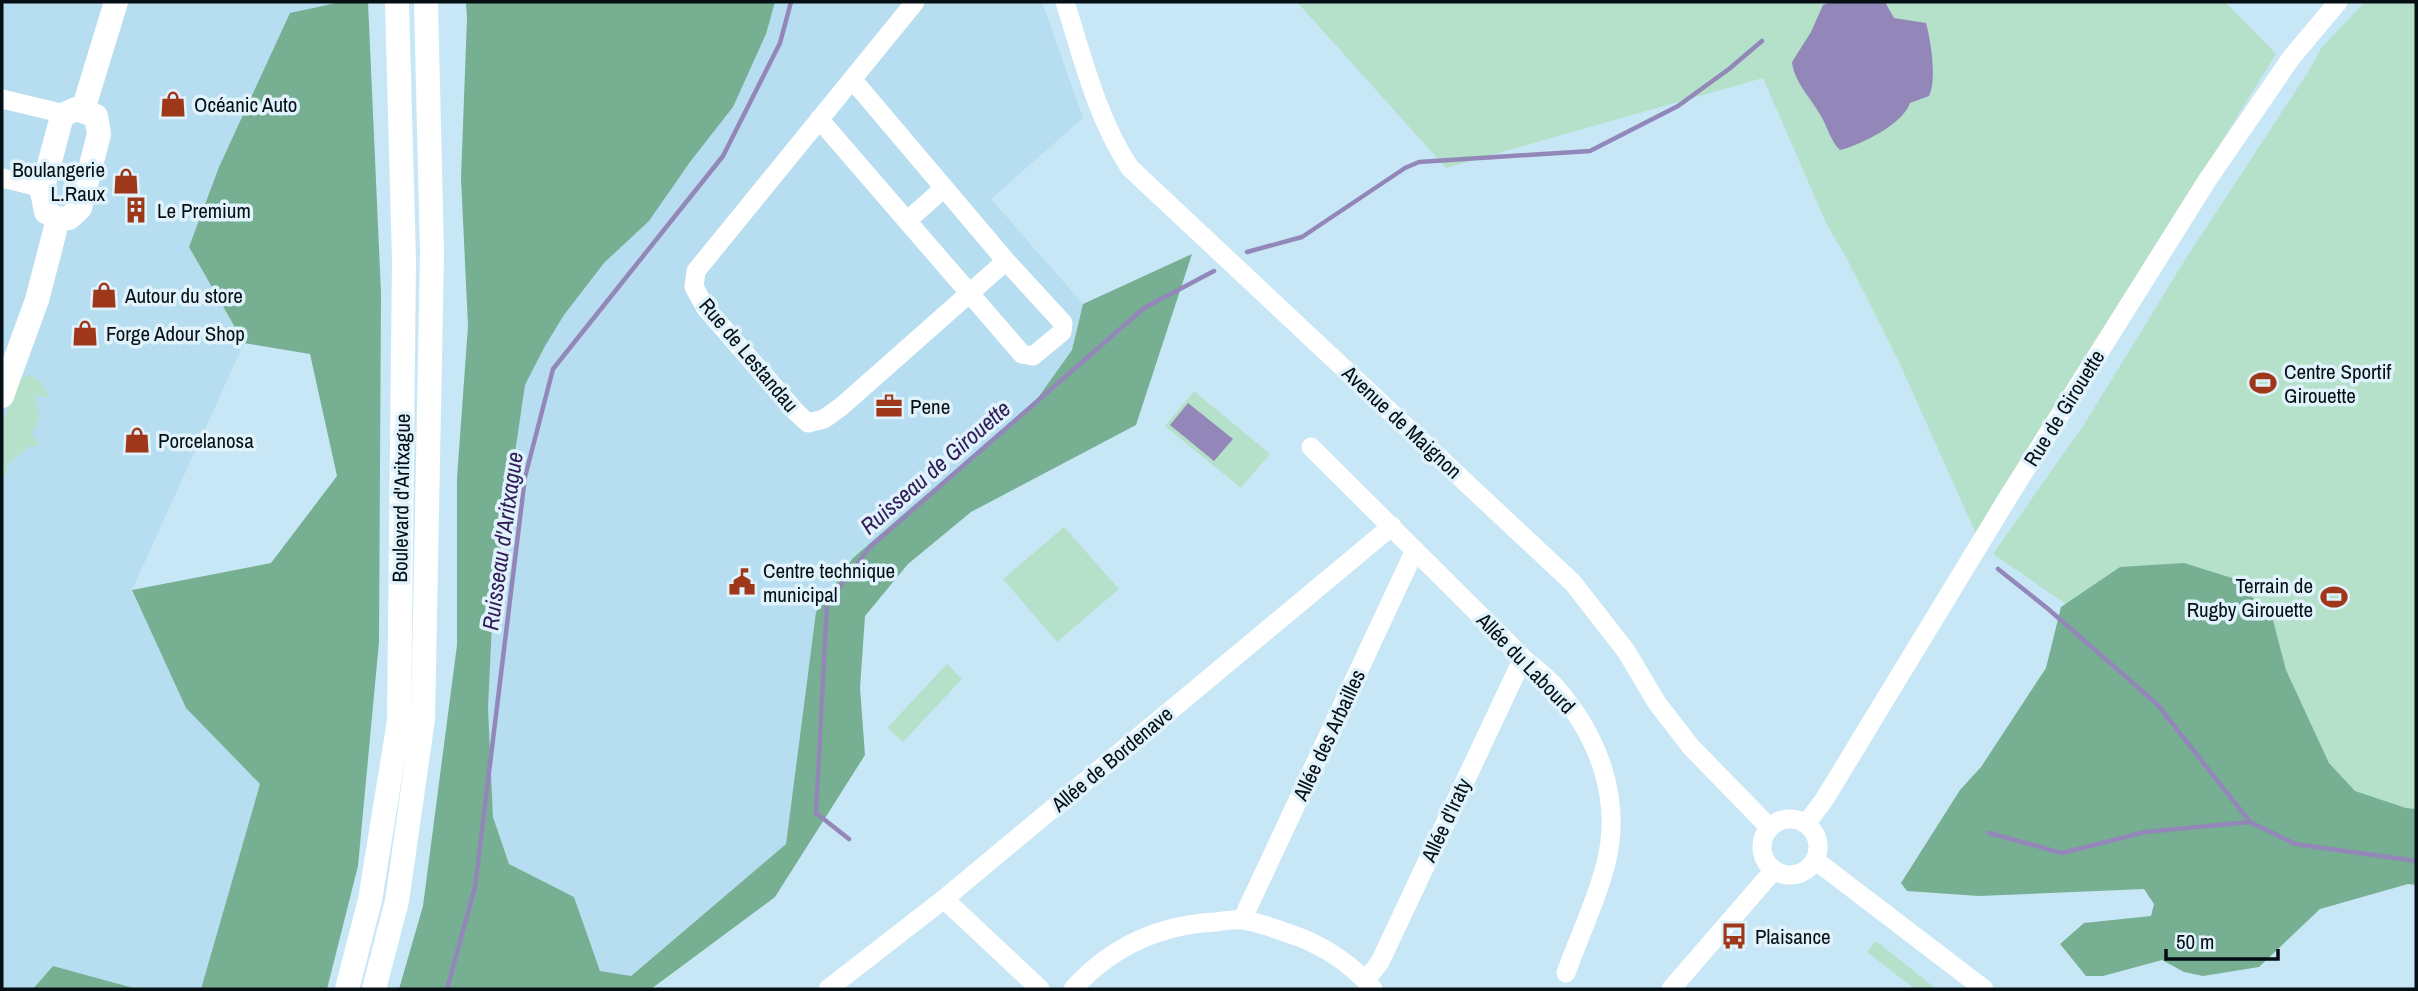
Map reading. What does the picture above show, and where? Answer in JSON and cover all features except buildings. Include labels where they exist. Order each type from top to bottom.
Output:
[{"type":"main road","points":[[74,112],[96,116],[99,134],[80,208],[69,218],[58,219],[46,212],[42,191],[61,120],[74,112],[116,2]]},
{"type":"main road","name":"Boulevard d'Aritxague","points":[[347,989],[370,900],[398,721],[404,261],[397,2]]},
{"type":"main road","name":"Boulevard d'Aritxague","points":[[374,989],[397,901],[423,719],[432,253],[426,2]]},
{"type":"main road","points":[[2,396],[37,300],[58,219]]},
{"type":"street","name":"Rue de Lestandau","points":[[915,2],[696,271],[694,287],[705,307],[808,423],[824,419],[842,405],[1006,261]]},
{"type":"street","name":"Avenue de Maignon","points":[[1065,2],[1104,123],[1130,168],[1573,583],[1626,651],[1657,703],[1690,747],[1770,828]]},
{"type":"street","name":"Rue de Girouette","points":[[1806,824],[1824,800],[2007,499],[2208,179],[2291,58],[2337,2]]},
{"type":"street","points":[[819,119],[1021,354],[1033,356],[1062,332],[1063,323],[1006,261],[852,79]]},
{"type":"street","points":[[2,99],[74,112]]},
{"type":"street","points":[[2,178],[31,185],[42,191]]},
{"type":"street","points":[[907,221],[944,188]]},
{"type":"street","name":"Allée du Labourd","points":[[1311,447],[1556,688],[1588,731],[1600,757],[1611,801],[1612,833],[1606,864],[1566,973]]},
{"type":"street","name":"Allée de Bordenave","points":[[828,989],[944,899],[1392,526]]},
{"type":"street","name":"Allée des Arbailles","points":[[1242,920],[1415,550]]},
{"type":"street","name":"Allée d'Iraty","points":[[1369,985],[1523,658]]},
{"type":"street","points":[[1791,820],[1806,824],[1812,830],[1818,845],[1815,860],[1798,874],[1789,875],[1774,870],[1763,854],[1765,836],[1770,828],[1776,823],[1791,820]]},
{"type":"street","points":[[1815,860],[1984,989]]},
{"type":"street","points":[[1683,985],[1774,870]]},
{"type":"street","points":[[944,899],[1040,989]]},
{"type":"street","points":[[1073,989],[1107,958],[1139,938],[1179,925],[1242,920],[1321,946],[1369,985]]},
{"type":"shaded area","points":[[2,2],[341,2],[290,14],[219,167],[189,247],[244,343],[132,590],[186,708],[260,784],[201,989],[137,989],[53,966],[33,989],[2,989]]},
{"type":"shaded area","points":[[775,2],[1042,2],[1083,118],[991,199],[1083,304],[1072,350],[1037,399],[853,558],[816,612],[786,844],[630,976],[600,971],[574,897],[509,864],[493,817],[488,708],[493,602],[525,385],[564,315],[604,263],[649,221],[733,107],[766,34]]},
{"type":"shaded area","points":[[1832,2],[1885,2],[1894,18],[1926,23],[1932,60],[1933,80],[1929,96],[1910,103],[1906,111],[1890,126],[1859,144],[1840,150],[1799,83],[1792,62],[1811,32],[1823,5]]},
{"type":"shaded area","points":[[1188,403],[1233,439],[1214,461],[1170,425]]},
{"type":"green space","points":[[341,2],[368,2],[381,293],[379,642],[358,866],[327,989],[201,989],[260,784],[186,708],[132,590],[271,563],[337,476],[310,354],[244,343],[189,247],[219,167],[290,13]]},
{"type":"green space","points":[[466,2],[775,2],[766,34],[733,107],[649,221],[604,263],[564,315],[525,385],[493,602],[488,708],[493,817],[509,864],[574,897],[600,971],[631,976],[786,844],[816,612],[853,558],[1037,399],[1072,350],[1083,304],[1192,254],[1136,425],[971,512],[908,564],[865,616],[860,688],[865,755],[775,897],[651,989],[399,989],[423,906],[457,645],[457,478],[468,326],[461,178]]},
{"type":"green space","points":[[1297,2],[2225,2],[2276,54],[1977,536],[1899,362],[1828,227],[1763,78],[1446,168]]},
{"type":"green space","name":"Centre Sportif Girouette","points":[[2365,2],[2416,2],[2416,809],[2355,791],[2329,763],[2286,670],[2272,616],[2120,567],[2066,604],[1993,554],[2085,423],[2185,260],[2321,48]]},
{"type":"green space","points":[[30,375],[40,381],[49,397],[35,396],[40,416],[32,434],[39,443],[36,447],[30,446],[7,465],[7,473],[2,477],[2,424],[21,378]]},
{"type":"green space","points":[[1194,391],[1270,454],[1241,488],[1165,426]]},
{"type":"green space","points":[[1064,527],[1119,589],[1057,642],[1003,579]]},
{"type":"green space","points":[[2184,563],[2232,578],[2272,616],[2286,670],[2329,763],[2355,791],[2416,809],[2416,885],[2408,884],[2320,909],[2259,967],[2203,976],[2184,972],[2162,960],[2103,976],[2086,976],[2060,944],[2084,923],[2151,916],[2154,904],[2144,889],[1979,896],[1907,891],[1901,883],[1960,790],[1981,767],[2046,668],[2061,607],[2120,567]]},
{"type":"green space","points":[[947,664],[962,679],[903,742],[887,728]]},
{"type":"green space","points":[[1876,941],[1934,987],[1915,989],[1867,952]]},
{"type":"green space","points":[[53,966],[137,989],[33,989]]},
{"type":"waterway","name":"Ruisseau d'Aritxague","points":[[447,989],[475,887],[525,477],[553,369],[723,156],[780,43],[791,2]]},
{"type":"waterway","name":"Ruisseau de Girouette","points":[[1247,252],[1302,237],[1405,168],[1419,162],[1590,151],[1678,106],[1762,41]]},
{"type":"waterway","name":"Ruisseau de Girouette","points":[[849,839],[816,813],[827,603],[870,547],[1144,308],[1214,271]]},
{"type":"waterway","points":[[1998,569],[2157,704],[2250,822]]},
{"type":"waterway","points":[[1989,833],[2062,853],[2145,832],[2250,822],[2295,844],[2416,861]]},
{"type":"place","name":"Océanic Auto","points":[[173,104]]},
{"type":"place","name":"Boulangerie L.Raux","points":[[126,181]]},
{"type":"place","name":"Le Premium","points":[[136,210]]},
{"type":"place","name":"Autour du store","points":[[104,295]]},
{"type":"place","name":"Forge Adour Shop","points":[[85,333]]},
{"type":"place","name":"Centre Sportif Girouette","points":[[2263,383]]},
{"type":"place","name":"Pene","points":[[889,406]]},
{"type":"place","name":"Porcelanosa","points":[[137,440]]},
{"type":"place","name":"Centre technique municipal","points":[[742,582]]},
{"type":"place","name":"Terrain de Rugby Girouette","points":[[2334,597]]},
{"type":"place","name":"Plaisance","points":[[1734,936]]}]
